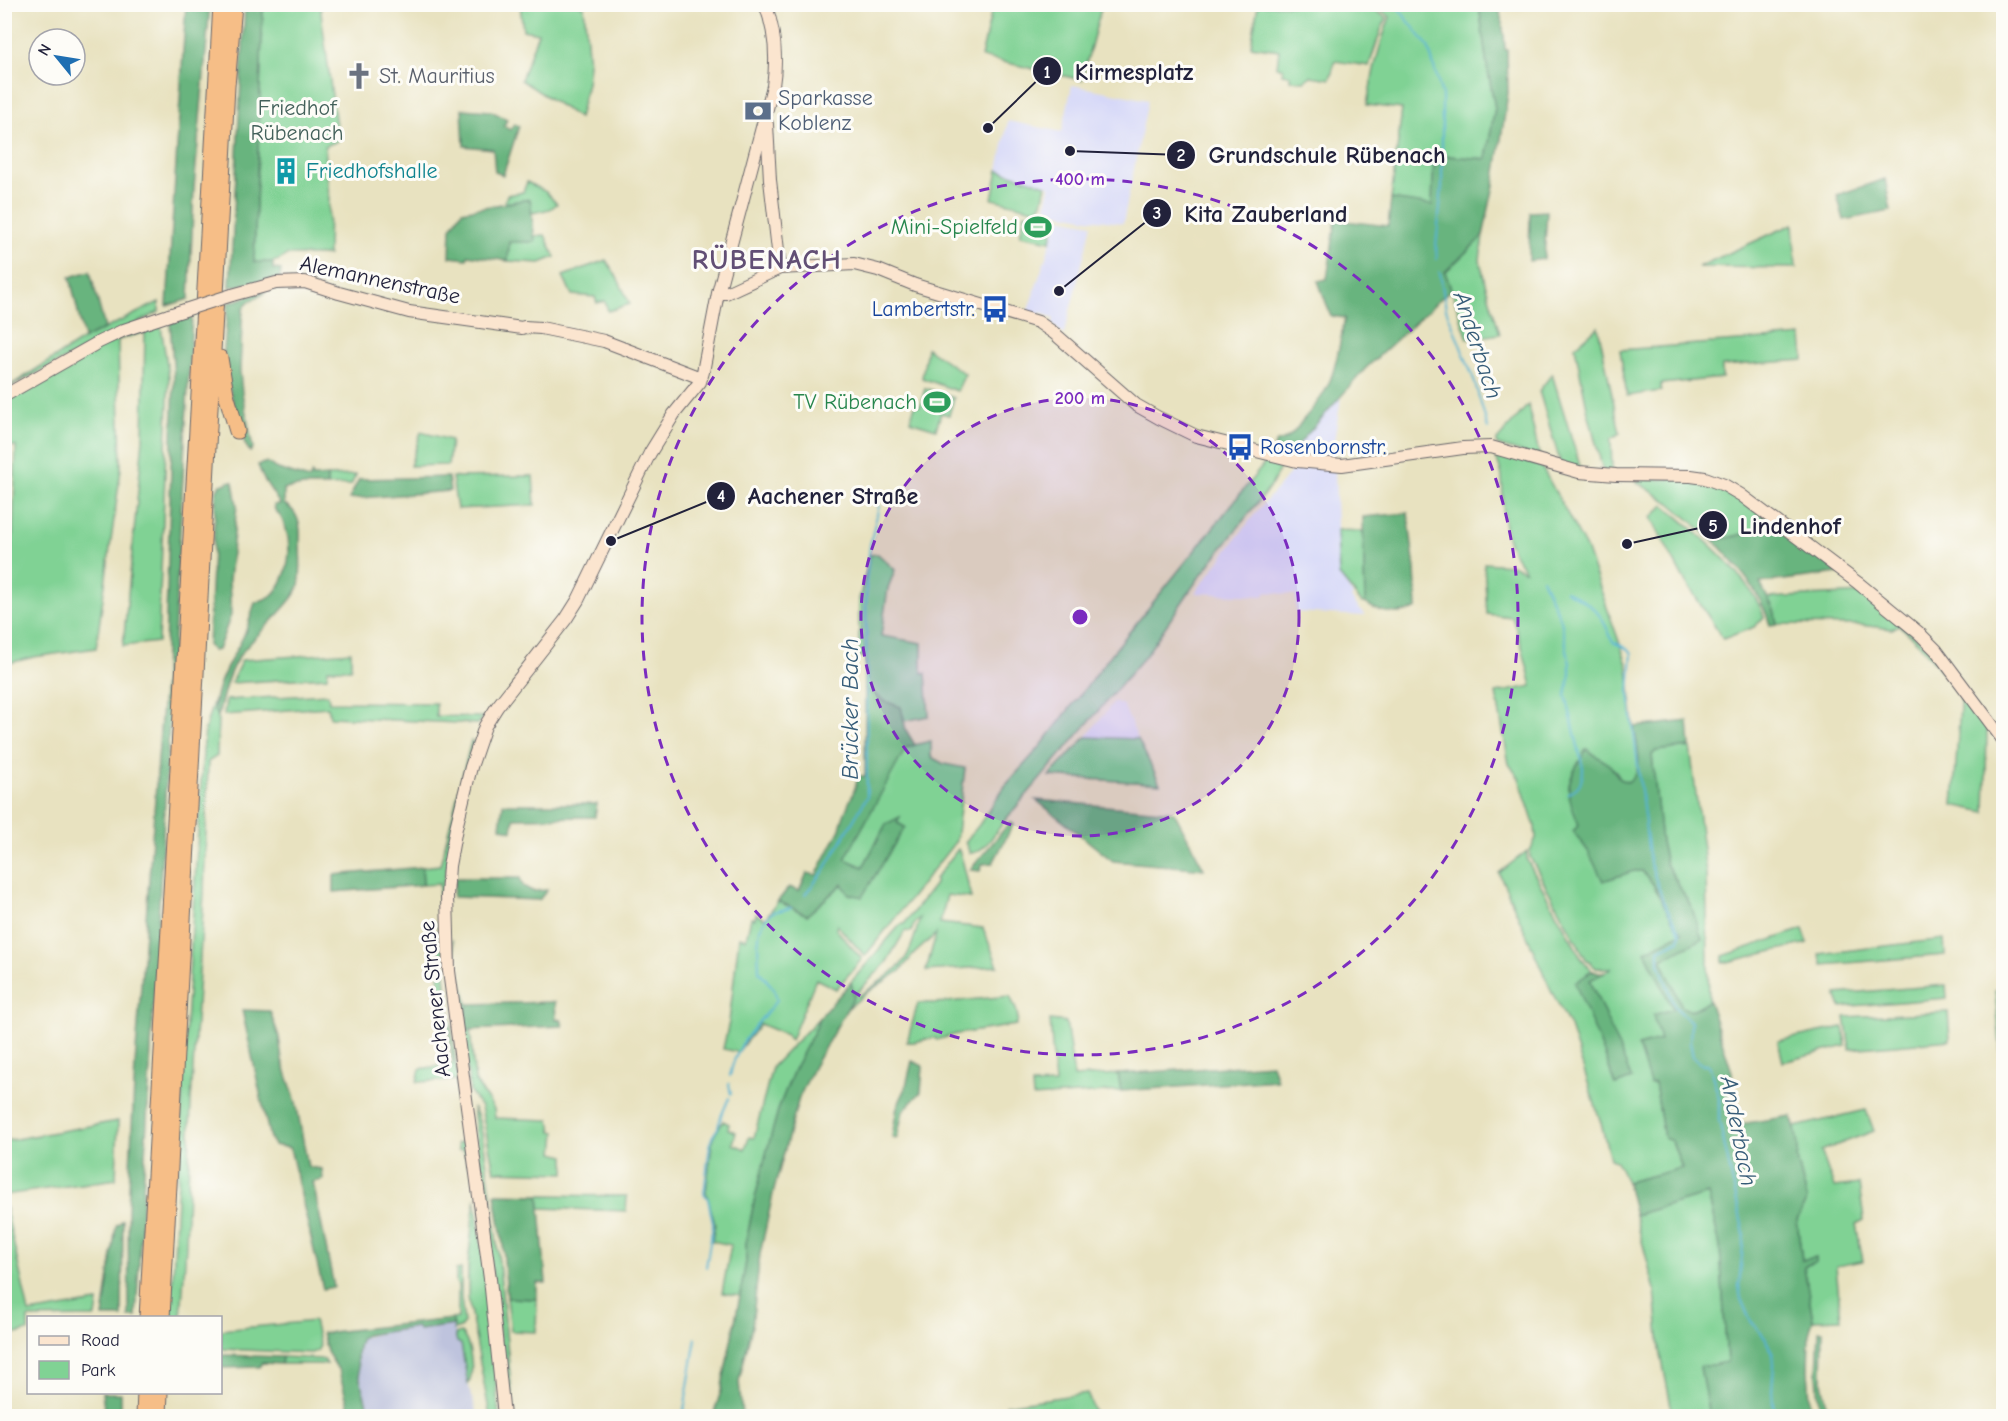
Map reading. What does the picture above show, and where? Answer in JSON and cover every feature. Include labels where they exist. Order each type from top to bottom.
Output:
[{"type":"highway","points":[[147,1316],[221,4]]},
{"type":"highway","points":[[162,1316],[227,86],[234,4]]},
{"type":"highway","points":[[216,314],[222,373],[237,431]]},
{"type":"highway","points":[[189,792],[205,714]]},
{"type":"highway","points":[[144,1416],[145,1394]]},
{"type":"highway","points":[[159,1416],[160,1394]]},
{"type":"main road","name":"Aachener Straße","points":[[504,1416],[490,1279],[449,971],[447,896],[453,840],[471,767],[485,726],[497,706],[566,619],[578,600],[650,453],[701,378],[718,293],[765,118],[775,69],[772,28],[765,4]]},
{"type":"main road","points":[[765,118],[768,127],[770,180],[780,268]]},
{"type":"main road","points":[[718,293],[726,292],[780,268],[861,265],[915,285],[1030,319],[1054,333],[1136,405],[1159,418],[1196,436],[1297,461],[1342,465],[1478,447],[1502,449],[1579,472],[1705,478],[1741,495],[1858,583],[1919,633],[1936,650],[2004,741]]},
{"type":"main road","name":"Alemannenstraße","points":[[4,396],[99,342],[133,327],[276,283],[305,282],[409,312],[522,328],[532,333],[548,331],[604,341],[701,378]]},
{"type":"shaded area","points":[[1072,85],[1148,100],[1123,223],[1048,211],[1046,205],[1050,186],[998,170],[1008,121],[1062,132]]},
{"type":"shaded area","points":[[1059,218],[1092,224],[1064,335],[1052,324],[1054,319],[1041,312],[1038,317],[1027,313]]},
{"type":"shaded area","points":[[1341,397],[1331,460],[1290,454]]},
{"type":"shaded area","points":[[1297,465],[1335,469],[1339,575],[1353,595],[1351,598],[1365,616],[1296,612],[1296,595],[1265,592],[1264,596],[1195,593],[1258,510]]},
{"type":"shaded area","points":[[1114,702],[1123,705],[1138,739],[1086,737]]},
{"type":"shaded area","points":[[454,1325],[457,1342],[461,1344],[477,1416],[370,1416],[357,1365],[357,1352],[361,1338],[416,1327],[420,1330]]},
{"type":"green space","points":[[186,4],[210,5],[194,188],[189,299],[167,306]]},
{"type":"green space","points":[[580,4],[584,6],[589,65],[579,118],[521,80],[538,33],[523,30],[520,5]]},
{"type":"green space","points":[[245,5],[263,5],[254,262],[273,262],[273,269],[281,270],[280,278],[230,287]]},
{"type":"green space","name":"Friedhof Rübenach","points":[[263,5],[320,5],[338,141],[325,146],[329,197],[328,255],[286,255],[275,261],[254,263]]},
{"type":"green space","points":[[993,5],[1102,5],[1082,80],[981,57]]},
{"type":"green space","points":[[1258,5],[1367,5],[1387,18],[1369,66],[1335,61],[1330,79],[1311,76],[1304,81],[1290,80],[1290,75],[1282,74],[1283,68],[1277,67],[1279,50],[1251,46]]},
{"type":"green space","points":[[1374,5],[1479,5],[1495,108],[1486,159],[1434,155],[1432,206],[1391,199],[1402,109],[1367,105],[1376,60],[1390,17]]},
{"type":"green space","points":[[1479,5],[1499,5],[1505,50],[1507,50],[1508,93],[1494,185],[1483,236],[1445,272],[1451,289],[1365,369],[1290,454],[1272,451],[1277,442],[1292,434],[1323,395],[1335,366],[1345,318],[1331,316],[1318,281],[1327,279],[1336,220],[1388,226],[1391,199],[1432,205],[1434,155],[1486,159],[1495,108]]},
{"type":"green space","points":[[462,109],[491,111],[507,119],[504,126],[510,130],[514,124],[519,126],[503,175],[495,172],[493,149],[464,146]]},
{"type":"green space","points":[[998,170],[1046,185],[1042,203],[1037,210],[992,199]]},
{"type":"green space","points":[[1885,179],[1891,211],[1844,220],[1837,195]]},
{"type":"green space","points":[[527,182],[546,192],[557,204],[550,209],[532,213],[530,199],[504,203],[507,195],[523,192]]},
{"type":"green space","points":[[530,199],[535,242],[509,242],[508,261],[468,255],[467,259],[450,257],[451,228],[462,211]]},
{"type":"green space","points":[[1547,211],[1544,259],[1529,261],[1530,212]]},
{"type":"green space","name":"Mini-Spielfeld","points":[[1025,213],[1055,219],[1051,241],[1020,235]]},
{"type":"green space","points":[[1793,224],[1796,268],[1698,267]]},
{"type":"green space","points":[[545,235],[555,257],[540,263],[508,261],[509,241],[534,242],[534,236]]},
{"type":"green space","points":[[1483,236],[1480,260],[1500,334],[1468,339],[1445,272]]},
{"type":"green space","points":[[606,260],[630,304],[608,311],[605,301],[597,303],[595,297],[572,295],[563,276]]},
{"type":"green space","points":[[90,271],[105,328],[84,339],[70,277]]},
{"type":"green space","points":[[264,291],[265,293],[247,303],[243,310],[240,371],[253,448],[250,452],[245,444],[225,373],[224,351],[228,303]]},
{"type":"green space","points":[[159,302],[159,312],[5,389],[84,339]]},
{"type":"green space","points":[[192,315],[136,1316],[129,1316],[128,1210],[135,1065],[164,679],[174,377],[170,323]]},
{"type":"green space","points":[[156,323],[161,327],[169,377],[158,642],[123,646],[143,439],[145,332],[118,340],[121,469],[96,648],[34,657],[5,664],[4,610],[13,534],[16,446],[5,446],[5,400],[88,352]]},
{"type":"green space","points":[[1598,327],[1620,433],[1611,439],[1612,472],[1603,471],[1575,347]]},
{"type":"green space","points":[[1802,336],[1804,360],[1722,366],[1722,378],[1661,384],[1661,391],[1627,396],[1620,350]]},
{"type":"green space","points":[[927,348],[965,374],[957,391],[922,378]]},
{"type":"green space","points":[[1552,374],[1581,469],[1561,465],[1539,391]]},
{"type":"green space","points":[[925,388],[954,398],[949,415],[941,413],[936,429],[910,421],[915,405],[920,406]]},
{"type":"green space","points":[[1528,405],[1540,458],[1497,445],[1497,440]]},
{"type":"green space","points":[[421,432],[451,440],[448,465],[410,466]]},
{"type":"green space","points":[[1494,450],[1542,467],[1586,548],[1628,667],[1634,727],[1639,750],[1637,772],[1633,779],[1627,782],[1620,779],[1616,771],[1587,749],[1569,786],[1571,802],[1580,825],[1574,831],[1588,851],[1634,871],[1642,871],[1653,884],[1675,925],[1682,933],[1645,951],[1673,1009],[1660,1040],[1638,1047],[1651,1084],[1655,1083],[1664,1138],[1672,1141],[1682,1168],[1627,1182],[1616,1161],[1610,1159],[1601,1123],[1570,1027],[1499,873],[1527,851],[1527,860],[1582,959],[1592,971],[1587,973],[1606,1058],[1615,1085],[1631,1079],[1590,980],[1612,968],[1596,968],[1586,959],[1530,857],[1530,851],[1536,838],[1535,827],[1519,778],[1509,764],[1496,693],[1532,686],[1512,617],[1487,614],[1484,563],[1512,565],[1526,571],[1517,559],[1507,536],[1501,470]]},
{"type":"green space","points":[[1269,458],[1281,461],[1282,464],[1272,484],[1198,579],[1146,655],[990,840],[980,850],[970,853],[965,842],[1005,786],[1040,747]]},
{"type":"green space","points":[[267,462],[275,468],[309,479],[312,474],[313,477],[327,476],[327,486],[284,489],[284,504],[293,510],[300,528],[299,585],[282,610],[236,662],[226,684],[218,716],[214,711],[217,690],[246,631],[255,603],[268,598],[279,587],[287,565],[289,552],[286,529],[274,505],[280,504],[263,478],[258,465]]},
{"type":"green space","points":[[356,475],[351,485],[327,486],[327,476]]},
{"type":"green space","points":[[533,476],[535,505],[457,509],[452,477]]},
{"type":"green space","points":[[448,477],[450,491],[349,499],[359,479]]},
{"type":"green space","points":[[1636,479],[1690,479],[1725,488],[1778,526],[1714,541],[1670,503],[1637,482]]},
{"type":"green space","points":[[231,481],[237,505],[229,580],[231,615],[218,650],[213,651],[208,646],[216,492],[219,486]]},
{"type":"green space","points":[[1664,505],[1722,557],[1749,588],[1764,618],[1754,627],[1723,639],[1682,576],[1651,518]]},
{"type":"green space","points":[[1408,513],[1417,608],[1398,613],[1384,612],[1365,603],[1363,517]]},
{"type":"green space","points":[[1778,526],[1839,573],[1760,583],[1774,610],[1777,624],[1770,625],[1754,590],[1740,570],[1714,541]]},
{"type":"green space","points":[[1337,530],[1363,531],[1365,603],[1362,603],[1339,575]]},
{"type":"green space","points":[[878,554],[895,570],[888,588],[881,636],[922,643],[922,673],[926,673],[929,716],[905,721],[900,707],[884,701],[865,688],[865,657],[859,657],[859,599],[870,555]]},
{"type":"green space","points":[[1865,593],[1929,648],[1990,728],[1987,732],[1985,812],[1953,805],[1961,694],[1921,646],[1899,625],[1892,629],[1860,625],[1777,624],[1768,598]]},
{"type":"green space","points":[[351,652],[351,669],[328,669],[327,677],[231,683],[242,660]]},
{"type":"green space","points":[[865,688],[884,701],[901,707],[906,730],[915,745],[906,748],[845,859],[863,867],[886,824],[900,817],[897,823],[905,827],[862,897],[849,894],[842,884],[807,915],[778,901],[789,887],[799,891],[807,873],[816,875],[840,829],[858,776],[865,776]]},
{"type":"green space","points":[[328,694],[329,702],[436,703],[436,716],[483,717],[478,724],[330,717],[328,707],[224,715],[226,700]]},
{"type":"green space","points":[[214,699],[214,711],[218,716],[217,756],[208,762],[204,893],[191,1101],[186,1246],[181,1316],[171,1316],[185,1041],[205,729]]},
{"type":"green space","points":[[1688,721],[1690,747],[1656,751],[1652,755],[1661,842],[1666,864],[1692,908],[1702,939],[1661,959],[1682,1007],[1691,1011],[1709,1001],[1732,1072],[1733,1084],[1726,1087],[1734,1125],[1791,1116],[1793,1121],[1798,1143],[1797,1159],[1807,1199],[1797,1220],[1802,1260],[1816,1257],[1816,1262],[1804,1266],[1813,1320],[1809,1334],[1808,1370],[1811,1416],[1709,1416],[1700,1367],[1727,1362],[1720,1246],[1708,1194],[1635,1215],[1627,1182],[1682,1168],[1672,1141],[1664,1138],[1655,1083],[1650,1084],[1638,1046],[1660,1040],[1653,1015],[1673,1009],[1645,951],[1682,933],[1675,925],[1653,884],[1642,871],[1634,871],[1603,881],[1588,851],[1573,831],[1579,825],[1571,802],[1569,786],[1586,749],[1609,764],[1620,779],[1627,782],[1637,772],[1639,758],[1634,727]]},
{"type":"green space","points":[[1086,737],[1138,739],[1160,784],[1049,776]]},
{"type":"green space","points":[[471,741],[474,742],[443,884],[441,919],[446,987],[469,1167],[463,1150],[458,1150],[457,1143],[464,1142],[456,1080],[417,1082],[420,1069],[453,1064],[447,1017],[445,1017],[445,1007],[439,986],[439,884],[423,885],[422,867],[440,865]]},
{"type":"green space","points":[[931,741],[931,757],[944,764],[965,768],[956,841],[865,956],[837,925],[836,929],[862,959],[836,989],[816,979],[791,1040],[786,1035],[760,1024],[738,1052],[723,1049],[729,1022],[739,937],[746,939],[751,918],[755,919],[756,914],[765,919],[778,901],[807,915],[843,884],[849,894],[904,827],[897,822],[886,824],[863,867],[845,859],[906,747]]},
{"type":"green space","points":[[1690,747],[1706,873],[1709,1001],[1690,1011],[1682,1007],[1661,959],[1702,938],[1677,881],[1666,864],[1661,842],[1652,755],[1656,751]]},
{"type":"green space","points":[[1036,800],[1174,812],[1204,869],[1113,861]]},
{"type":"green space","points":[[503,804],[597,804],[595,817],[514,818],[512,831],[500,827]]},
{"type":"green space","points":[[1010,822],[1013,825],[993,863],[982,864],[980,871],[970,870]]},
{"type":"green space","points":[[958,849],[964,864],[971,898],[947,895],[940,923],[983,928],[998,966],[926,971],[936,934],[914,954],[900,971],[869,991],[847,1009],[854,997],[851,982],[900,925],[904,924],[935,884],[935,879]],"holes":[[[920,918],[905,959],[890,974],[859,996],[856,994],[886,963],[905,931],[911,932],[915,922]]]},
{"type":"green space","points":[[422,867],[423,885],[334,892],[334,875]]},
{"type":"green space","points":[[455,878],[520,878],[523,886],[532,891],[547,890],[539,900],[453,897]]},
{"type":"green space","points":[[1803,929],[1808,943],[1723,963],[1723,956]]},
{"type":"green space","points":[[452,939],[458,971],[468,1004],[466,1030],[470,1030],[475,1081],[494,1109],[495,1118],[550,1120],[552,1131],[556,1132],[554,1153],[565,1156],[565,1173],[494,1171],[481,1107],[470,1092]]},
{"type":"green space","points":[[1944,939],[1945,955],[1823,965],[1819,954]]},
{"type":"green space","points":[[1592,971],[1604,973],[1590,980],[1632,1079],[1615,1085],[1575,983]]},
{"type":"green space","points":[[851,982],[854,997],[814,1066],[799,1098],[773,1194],[760,1254],[752,1326],[739,1381],[742,1416],[713,1416],[721,1391],[740,1296],[746,1262],[746,1243],[754,1202],[779,1107],[794,1070],[817,1026],[818,1019]]},
{"type":"green space","points":[[1946,985],[1947,998],[1841,1007],[1836,994]]},
{"type":"green space","points":[[2003,989],[2004,1056],[2001,1056],[1995,990]]},
{"type":"green space","points":[[1010,996],[1017,1014],[1016,1025],[957,1034],[937,1040],[931,1038],[907,1042],[918,1003]]},
{"type":"green space","points":[[555,1002],[556,1019],[561,1019],[563,1026],[466,1030],[468,1004]]},
{"type":"green space","points":[[242,1010],[270,1011],[279,1037],[282,1060],[296,1102],[308,1167],[322,1169],[323,1180],[313,1182],[334,1287],[323,1289],[290,1148],[274,1145],[270,1139]]},
{"type":"green space","points":[[1948,1012],[1950,1040],[1850,1049],[1845,1017]]},
{"type":"green space","points":[[818,1019],[817,1026],[794,1070],[779,1107],[754,1202],[746,1243],[746,1262],[740,1296],[722,1293],[731,1245],[712,1241],[715,1224],[706,1192],[713,1137],[723,1121],[729,1124],[728,1129],[736,1132],[733,1144],[745,1149],[749,1137],[754,1138],[772,1067]]},
{"type":"green space","points":[[1050,1020],[1066,1022],[1074,1077],[1118,1074],[1121,1091],[1033,1097],[1032,1085],[1055,1084]]},
{"type":"green space","points":[[1843,1027],[1846,1046],[1783,1062],[1778,1041]]},
{"type":"green space","points":[[912,1061],[923,1066],[921,1092],[903,1111],[895,1139],[892,1137],[897,1107],[905,1090]]},
{"type":"green space","points":[[1272,1064],[1277,1080],[1121,1091],[1118,1074]]},
{"type":"green space","points":[[473,1107],[485,1149],[514,1416],[509,1416]]},
{"type":"green space","points":[[1866,1110],[1874,1131],[1821,1151],[1834,1187],[1859,1184],[1864,1220],[1856,1224],[1863,1261],[1836,1266],[1841,1319],[1813,1320],[1804,1266],[1816,1262],[1816,1257],[1802,1260],[1797,1220],[1807,1199],[1797,1159],[1795,1127]]},
{"type":"green space","points":[[118,1121],[116,1179],[5,1195],[5,1141]]},
{"type":"green space","points":[[495,1194],[539,1195],[546,1283],[537,1283],[537,1299],[507,1298],[503,1245]]},
{"type":"green space","points":[[1708,1194],[1720,1246],[1727,1363],[1701,1367],[1709,1416],[1673,1416],[1660,1350],[1655,1290],[1635,1215]]},
{"type":"green space","points":[[539,1195],[627,1196],[626,1211],[540,1208]]},
{"type":"green space","points":[[475,1197],[487,1288],[499,1416],[490,1416],[468,1298],[468,1265]]},
{"type":"green space","points":[[4,1200],[29,1313],[98,1302],[96,1316],[27,1316],[27,1331],[5,1337]]},
{"type":"green space","points":[[123,1220],[122,1316],[103,1316],[116,1226]]},
{"type":"green space","points":[[461,1269],[464,1323],[460,1328],[454,1330],[452,1319],[458,1318],[456,1270]]},
{"type":"green space","points":[[507,1298],[537,1299],[536,1332],[511,1331]]},
{"type":"green space","points":[[452,1319],[454,1325],[419,1330],[416,1327],[366,1335],[361,1338],[358,1346],[358,1366],[370,1416],[351,1416],[339,1371],[327,1352],[322,1333]]},
{"type":"green space","points":[[314,1321],[320,1346],[317,1351],[311,1353],[222,1349],[222,1330]]},
{"type":"green space","points":[[1819,1331],[1823,1331],[1822,1382],[1829,1416],[1820,1416],[1817,1374]]},
{"type":"green space","points":[[461,1333],[467,1343],[471,1358],[468,1384],[461,1344],[457,1342],[455,1334]]},
{"type":"green space","points":[[222,1355],[282,1357],[281,1364],[262,1363],[259,1367],[222,1368]]},
{"type":"green space","points":[[282,1357],[320,1359],[327,1364],[281,1364]]},
{"type":"green space","points":[[1087,1393],[1096,1416],[1008,1416],[1006,1405]]},
{"type":"green space","points":[[102,1394],[121,1394],[121,1416],[105,1416]]},
{"type":"waterway","name":"Anderbach","points":[[1395,4],[1428,46],[1442,95],[1442,186],[1436,247],[1437,259]]},
{"type":"waterway","name":"Anderbach","points":[[1440,272],[1446,309],[1474,380],[1488,428]]},
{"type":"waterway","name":"Brücker Bach","points":[[805,894],[824,871],[867,797],[866,580],[870,545],[879,506]]},
{"type":"waterway","points":[[1542,579],[1561,620],[1570,664],[1566,695],[1583,768],[1580,783],[1568,793]]},
{"type":"waterway","name":"Anderbach","points":[[1566,591],[1596,610],[1605,623],[1613,642],[1632,653],[1629,694],[1650,863],[1664,903],[1680,933],[1679,940],[1659,950],[1659,963],[1675,1007],[1691,1022],[1690,1042],[1693,1057],[1703,1065],[1709,1065],[1719,1098],[1719,1120],[1744,1234],[1739,1286],[1741,1299],[1750,1320],[1765,1338],[1773,1354],[1774,1416]]},
{"type":"waterway","name":"Brücker Bach","points":[[730,1076],[742,1045],[777,1000],[774,989],[759,971],[760,929],[773,912],[791,908]]},
{"type":"waterway","name":"Brücker Bach","points":[[729,1084],[731,1094]]},
{"type":"waterway","name":"Brücker Bach","points":[[706,1267],[713,1224],[708,1199],[704,1193],[709,1152],[712,1137],[718,1128],[729,1098]]},
{"type":"waterway","name":"Brücker Bach","points":[[683,1416],[696,1338]]},
{"type":"place","name":"St. Mauritius","points":[[359,76]]},
{"type":"place","name":"Sparkasse Koblenz","points":[[758,111]]},
{"type":"place","name":"Kirmesplatz","points":[[988,128]]},
{"type":"place","name":"Grundschule Rübenach","points":[[1070,151]]},
{"type":"place","name":"Friedhofshalle","points":[[286,171]]},
{"type":"place","name":"Mini-Spielfeld","points":[[1038,227]]},
{"type":"place","name":"Kita Zauberland","points":[[1059,291]]},
{"type":"place","name":"Lambertstr.","points":[[995,309]]},
{"type":"place","name":"TV Rübenach","points":[[937,402]]},
{"type":"place","name":"Rosenbornstr.","points":[[1240,447]]},
{"type":"place","name":"Aachener Straße","points":[[611,541]]},
{"type":"place","name":"Lindenhof","points":[[1627,544]]},
{"type":"district","name":"RÜBENACH","points":[[767,260]]}]
